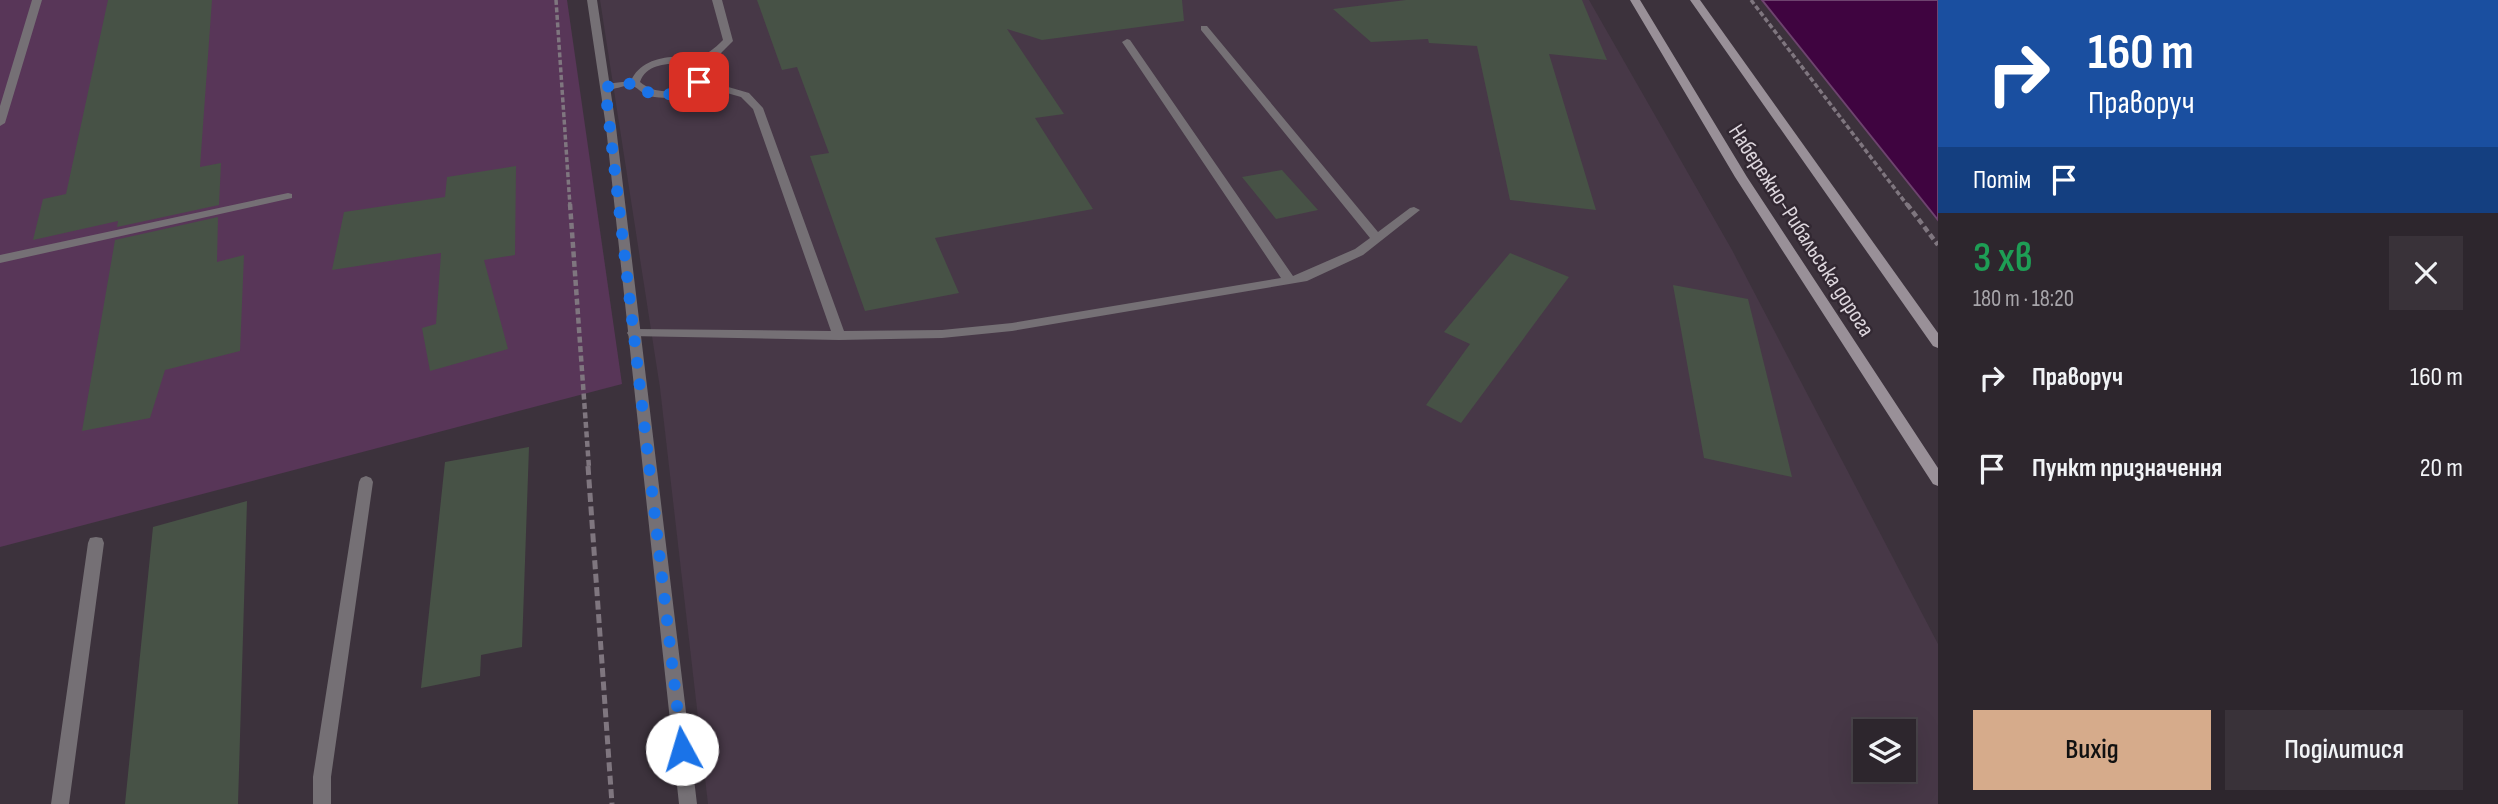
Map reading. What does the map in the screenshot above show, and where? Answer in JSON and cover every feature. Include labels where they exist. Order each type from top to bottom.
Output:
[{"type":"main road","name":"Набережно-Рибальська дорога","points":[[1635,0],[1741,177],[1938,480]]},
{"type":"main road","name":"Набережно-Рибальська дорога","points":[[1695,0],[1938,343]]},
{"type":"street","points":[[0,123],[37,0]]},
{"type":"street","points":[[592,0],[605,87],[688,804]]},
{"type":"street","points":[[692,63],[715,54],[728,41],[717,0]]},
{"type":"street","points":[[1205,28],[1377,238]]},
{"type":"street","points":[[1127,42],[1290,281]]},
{"type":"street","points":[[605,87],[635,83],[650,93],[678,93],[699,82],[702,74],[692,63],[680,60],[653,64],[636,76],[635,83]]},
{"type":"street","points":[[699,82],[745,95],[758,108],[839,336]]},
{"type":"street","points":[[0,259],[288,196]]},
{"type":"street","points":[[634,333],[839,336],[942,334],[1013,327],[1290,281],[1330,267],[1377,238],[1414,210]]},
{"type":"street","points":[[322,804],[322,777],[366,482]]},
{"type":"street","points":[[60,804],[96,543]]},
{"type":"path","points":[[555,0],[612,804]]},
{"type":"path","points":[[1751,0],[1938,245]]},
{"type":"shaded area","points":[[0,0],[567,0],[622,384],[0,547]]},
{"type":"shaded area","points":[[600,0],[1589,0],[1732,250],[1938,644],[1938,804],[708,804],[660,388]]},
{"type":"shaded area","points":[[1762,0],[1938,0],[1938,220]]},
{"type":"building","points":[[108,0],[212,0],[200,167],[221,163],[219,205],[117,227],[118,221],[33,240],[43,199],[66,194]]},
{"type":"building","points":[[757,0],[1182,0],[1184,21],[1042,40],[1007,29],[1064,114],[1035,118],[1093,209],[935,238],[959,293],[865,311],[810,156],[829,153],[797,67],[782,70]]},
{"type":"building","points":[[1406,0],[1582,0],[1607,60],[1549,54],[1596,210],[1510,200],[1477,46],[1429,43],[1428,39],[1371,42],[1333,9]]},
{"type":"building","points":[[516,166],[515,255],[484,260],[508,349],[430,371],[422,328],[436,324],[441,253],[332,270],[344,212],[445,197],[447,177]]},
{"type":"building","points":[[1282,170],[1318,210],[1276,219],[1242,177]]},
{"type":"building","points":[[218,217],[217,262],[244,255],[240,351],[165,370],[150,418],[82,431],[115,240]]},
{"type":"building","points":[[1510,253],[1569,277],[1461,423],[1426,405],[1470,344],[1444,332]]},
{"type":"building","points":[[1673,285],[1748,299],[1792,477],[1704,458]]},
{"type":"building","points":[[529,447],[522,647],[481,655],[480,676],[421,688],[445,462]]},
{"type":"building","points":[[247,501],[238,804],[125,804],[153,527]]},
{"type":"route","points":[[682,749],[605,87],[635,83],[640,89],[650,93],[664,94],[678,93],[699,82]]}]
